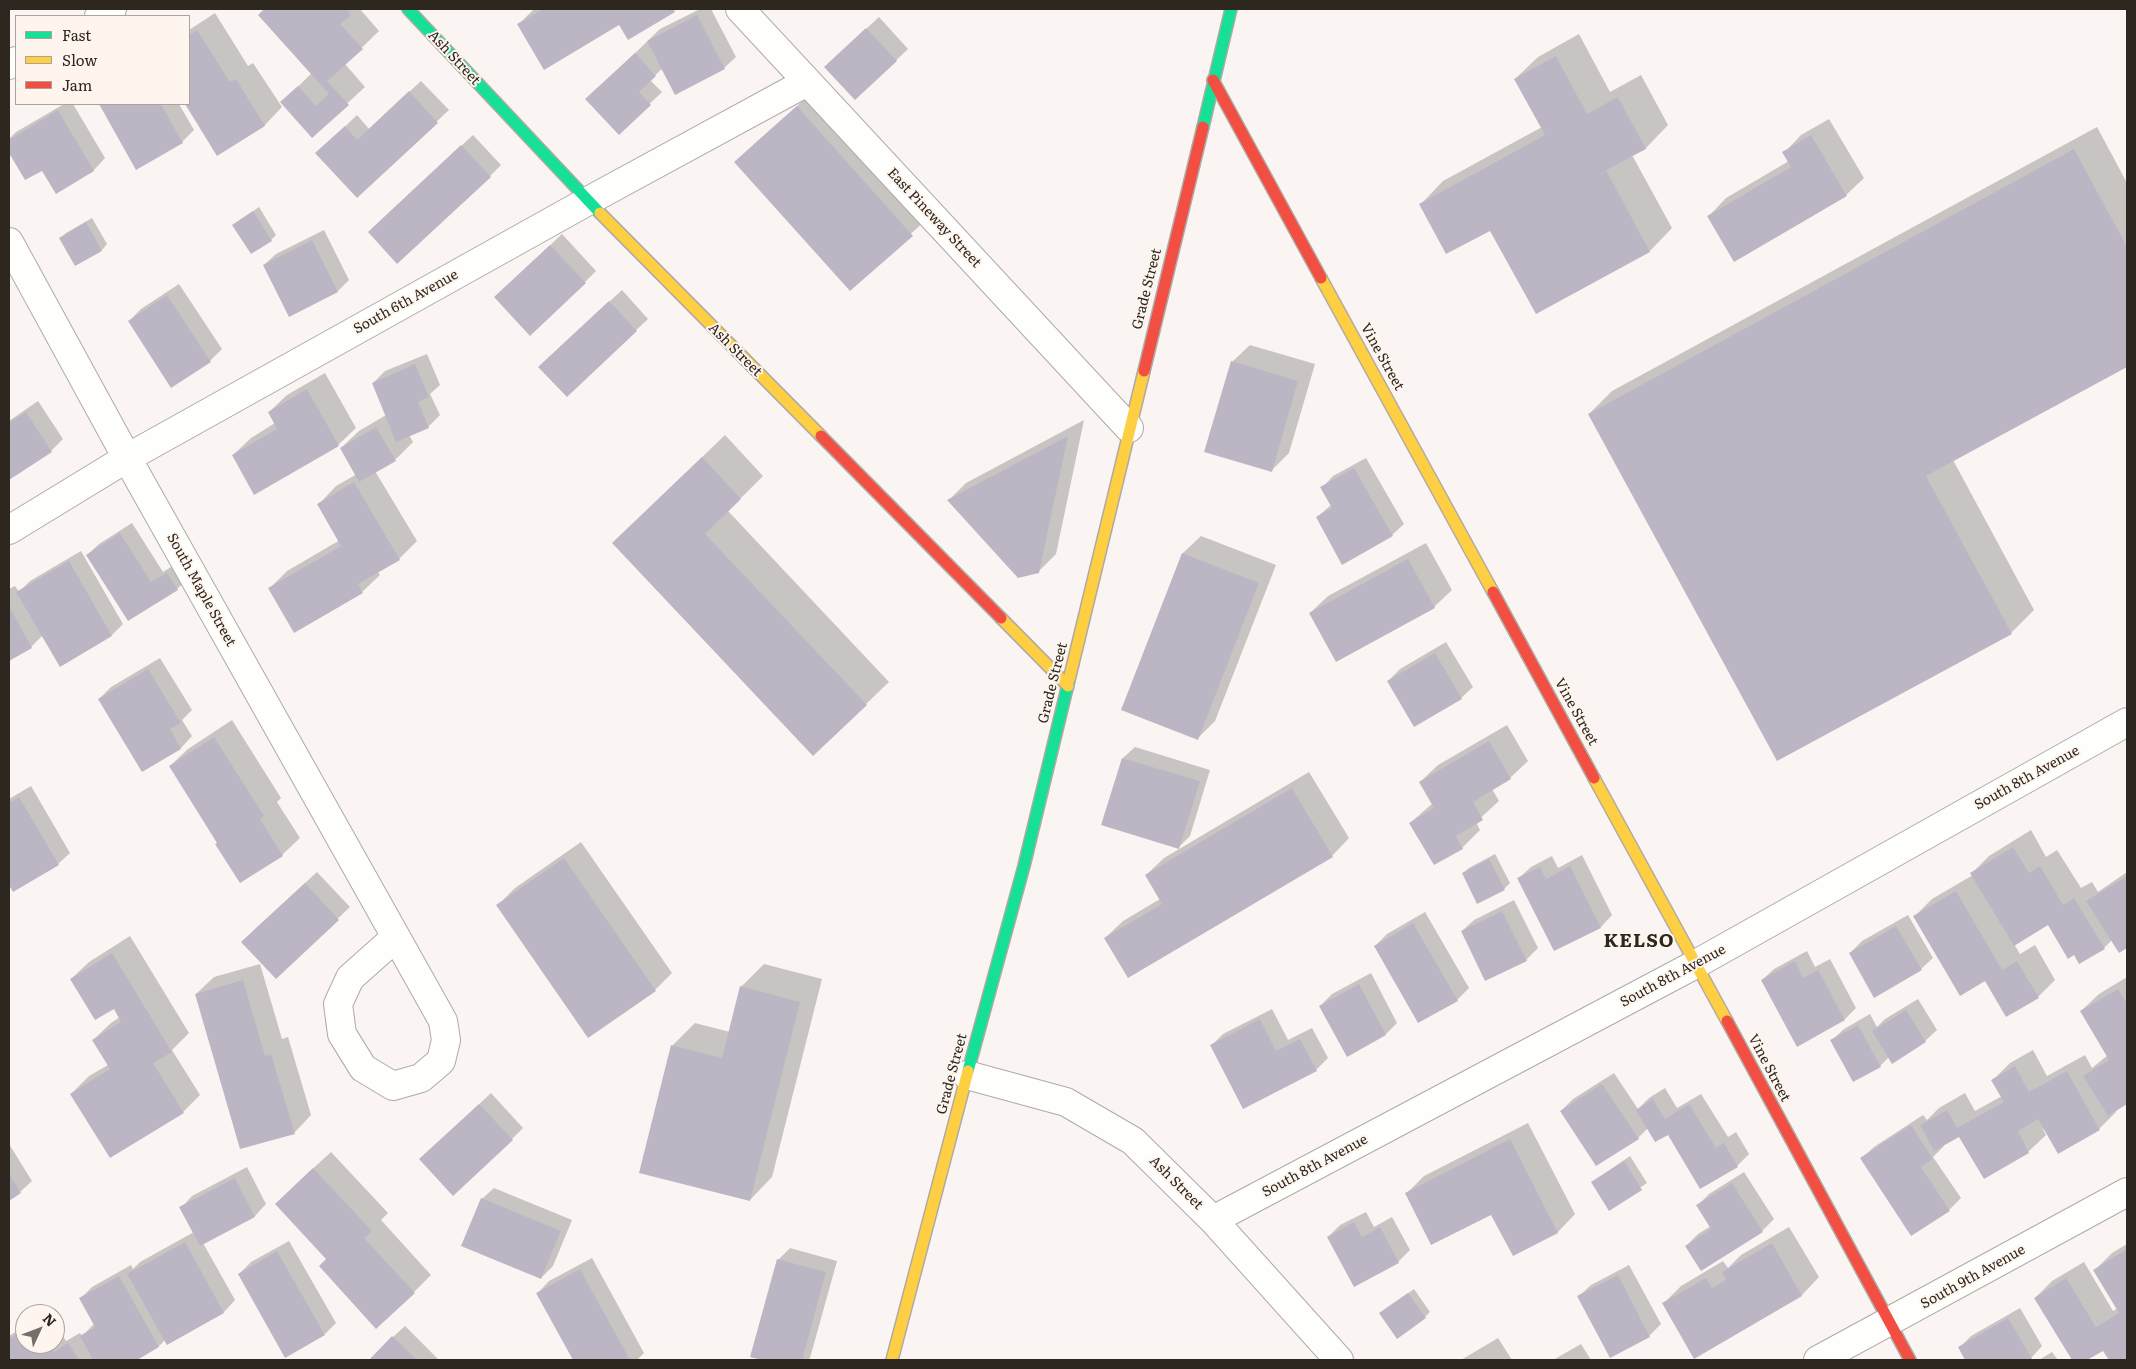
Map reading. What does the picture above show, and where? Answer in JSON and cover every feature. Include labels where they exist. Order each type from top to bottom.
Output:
[{"type":"street","points":[[101,15],[112,9]]},
{"type":"street","name":"Ash Street","points":[[408,9],[588,201],[1068,686]]},
{"type":"street","name":"East Pineway Street","points":[[740,9],[1129,428]]},
{"type":"street","name":"Grade Street","points":[[892,1360],[1024,866],[1231,9]]},
{"type":"street","name":"Vine Street","points":[[1213,80],[1910,1360]]},
{"type":"street","name":"South 6th Avenue","points":[[9,530],[127,458],[588,201],[807,82]]},
{"type":"street","name":"South Maple Street","points":[[9,242],[127,458],[396,937],[443,1021],[446,1040],[441,1061],[421,1078],[392,1086],[363,1068],[342,1034],[338,1004],[350,978],[396,937]]},
{"type":"street","name":"South 8th Avenue","points":[[1214,1220],[1696,964],[2126,724]]},
{"type":"street","name":"Ash Street","points":[[967,1075],[1066,1102],[1133,1141],[1214,1220],[1339,1360]]},
{"type":"street","name":"South 9th Avenue","points":[[1818,1360],[2127,1192]]},
{"type":"building","points":[[264,9],[346,9],[351,15],[340,24],[363,49],[327,81],[349,105],[312,138],[280,102],[298,86],[316,106],[329,94],[258,15]]},
{"type":"building","points":[[543,9],[673,9],[675,12],[628,40],[619,25],[544,70],[517,24]]},
{"type":"building","points":[[697,15],[725,69],[675,95],[647,41]]},
{"type":"building","points":[[866,28],[897,61],[855,100],[824,67]]},
{"type":"building","points":[[197,30],[230,82],[236,79],[265,126],[217,156],[186,105],[190,105],[190,34]]},
{"type":"building","points":[[635,53],[656,76],[639,92],[651,105],[619,135],[585,99]]},
{"type":"building","points":[[1556,56],[1587,114],[1618,97],[1646,149],[1606,170],[1650,252],[1536,314],[1490,231],[1446,254],[1419,204],[1545,135],[1514,79]]},
{"type":"building","points":[[409,91],[438,123],[357,198],[315,153],[345,126],[357,140]]},
{"type":"building","points":[[100,105],[162,105],[183,143],[136,170]]},
{"type":"building","points":[[797,106],[913,236],[850,291],[734,162]]},
{"type":"building","points":[[58,110],[94,171],[56,194],[42,171],[25,180],[9,153],[9,140]]},
{"type":"building","points":[[1811,135],[1847,196],[1734,262],[1707,216],[1791,167],[1782,152]]},
{"type":"building","points":[[461,145],[491,177],[397,264],[368,232]]},
{"type":"building","points":[[2074,149],[2127,247],[2127,367],[1926,476],[2012,634],[1777,761],[1588,414]]},
{"type":"building","points":[[253,211],[272,241],[251,254],[232,225]]},
{"type":"building","points":[[86,222],[102,251],[75,266],[59,238]]},
{"type":"building","points":[[312,240],[338,292],[289,317],[263,265]]},
{"type":"building","points":[[550,245],[586,283],[530,336],[494,297]]},
{"type":"building","points":[[167,295],[211,362],[171,388],[128,321]]},
{"type":"building","points":[[609,301],[637,331],[567,397],[538,367]]},
{"type":"building","points":[[1231,361],[1298,381],[1272,472],[1204,452]]},
{"type":"building","points":[[415,364],[429,397],[418,402],[429,428],[396,442],[372,383]]},
{"type":"building","points":[[307,389],[339,446],[254,495],[232,455],[277,429],[268,412]]},
{"type":"building","points":[[26,412],[52,452],[9,480],[9,423]]},
{"type":"building","points":[[376,427],[396,461],[359,482],[340,448]]},
{"type":"building","points":[[1068,436],[1039,573],[1018,578],[947,500]]},
{"type":"building","points":[[702,457],[741,499],[705,534],[867,705],[813,756],[612,543]]},
{"type":"building","points":[[1354,468],[1393,536],[1342,565],[1316,517],[1332,508],[1320,487]]},
{"type":"building","points":[[354,482],[400,560],[358,584],[363,593],[294,633],[268,588],[341,546],[317,504]]},
{"type":"building","points":[[120,533],[151,582],[167,573],[178,590],[128,621],[86,555]]},
{"type":"building","points":[[1182,553],[1259,583],[1198,740],[1121,710]]},
{"type":"building","points":[[1408,559],[1435,608],[1336,662],[1309,613]]},
{"type":"building","points":[[69,561],[112,636],[60,667],[16,592]]},
{"type":"building","points":[[9,606],[32,648],[9,661]]},
{"type":"building","points":[[1435,653],[1462,699],[1414,727],[1387,681]]},
{"type":"building","points":[[148,669],[181,723],[170,729],[181,749],[142,772],[98,699]]},
{"type":"building","points":[[214,737],[264,816],[260,819],[283,856],[240,883],[169,766]]},
{"type":"building","points":[[1489,741],[1511,779],[1473,802],[1483,820],[1456,836],[1463,849],[1434,865],[1409,823],[1434,808],[1419,782]]},
{"type":"building","points":[[1122,758],[1200,781],[1179,849],[1101,825]]},
{"type":"building","points":[[1292,788],[1333,857],[1128,978],[1104,938],[1162,904],[1145,875]]},
{"type":"building","points":[[19,797],[59,865],[13,892],[9,885],[9,803]]},
{"type":"building","points":[[2013,847],[2029,873],[2040,866],[2063,905],[2074,898],[2105,949],[2079,964],[2074,955],[2068,959],[2048,925],[2014,946],[1970,873]]},
{"type":"building","points":[[564,858],[656,991],[588,1038],[496,905]]},
{"type":"building","points":[[1489,859],[1505,890],[1477,904],[1462,873]]},
{"type":"building","points":[[1570,866],[1601,928],[1554,951],[1517,878],[1540,867],[1546,879]]},
{"type":"building","points":[[2127,876],[2127,948],[2119,953],[2086,901]]},
{"type":"building","points":[[305,883],[339,920],[276,979],[241,942]]},
{"type":"building","points":[[1956,891],[2002,970],[2017,961],[2039,998],[2006,1017],[1985,981],[1960,996],[1913,916]]},
{"type":"building","points":[[1502,911],[1527,961],[1485,981],[1461,931]]},
{"type":"building","points":[[1413,923],[1458,1001],[1418,1023],[1374,946]]},
{"type":"building","points":[[1896,926],[1922,970],[1874,998],[1849,953]]},
{"type":"building","points":[[112,953],[172,1052],[153,1063],[184,1113],[110,1158],[70,1094],[110,1069],[92,1040],[121,1022],[114,1009],[95,1020],[70,979]]},
{"type":"building","points":[[1795,961],[1803,978],[1818,970],[1845,1020],[1797,1047],[1761,980]]},
{"type":"building","points":[[243,980],[265,1056],[271,1054],[295,1134],[240,1149],[195,994]]},
{"type":"building","points":[[1359,984],[1386,1035],[1347,1057],[1319,1006]]},
{"type":"building","points":[[740,986],[800,1002],[750,1201],[639,1173],[671,1045],[722,1058]]},
{"type":"building","points":[[2118,989],[2127,1004],[2127,1104],[2108,1116],[2083,1076],[2109,1060],[2080,1011]]},
{"type":"building","points":[[1906,1010],[1926,1042],[1892,1064],[1872,1031]]},
{"type":"building","points":[[1260,1019],[1276,1051],[1300,1039],[1317,1071],[1243,1109],[1210,1045]]},
{"type":"building","points":[[1858,1025],[1881,1067],[1853,1082],[1830,1040]]},
{"type":"building","points":[[2015,1066],[2029,1092],[2067,1071],[2100,1130],[2058,1154],[2038,1119],[2018,1131],[2029,1153],[1984,1179],[1959,1137],[1934,1151],[1920,1125],[1947,1110],[1957,1128],[2004,1102],[1991,1080]]},
{"type":"building","points":[[1602,1084],[1639,1139],[1596,1166],[1560,1111]]},
{"type":"building","points":[[1653,1099],[1665,1119],[1689,1104],[1716,1148],[1724,1143],[1738,1167],[1700,1189],[1668,1135],[1655,1142],[1636,1110]]},
{"type":"building","points":[[479,1104],[513,1140],[453,1196],[419,1159]]},
{"type":"building","points":[[1911,1125],[1933,1159],[1921,1167],[1950,1211],[1911,1236],[1860,1158]]},
{"type":"building","points":[[1510,1139],[1558,1233],[1513,1256],[1491,1215],[1431,1245],[1405,1193]]},
{"type":"building","points":[[1624,1161],[1642,1190],[1609,1211],[1591,1182]]},
{"type":"building","points":[[313,1168],[372,1231],[364,1238],[415,1293],[376,1329],[319,1266],[326,1259],[275,1204]]},
{"type":"building","points":[[9,1174],[21,1193],[9,1201]]},
{"type":"building","points":[[235,1178],[255,1217],[200,1246],[179,1207]]},
{"type":"building","points":[[1732,1183],[1763,1232],[1701,1271],[1685,1246],[1711,1229],[1696,1205]]},
{"type":"building","points":[[481,1198],[561,1231],[541,1279],[461,1246]]},
{"type":"building","points":[[1354,1222],[1362,1237],[1380,1227],[1399,1263],[1354,1287],[1327,1237]]},
{"type":"building","points":[[185,1242],[224,1313],[167,1345],[127,1274]]},
{"type":"building","points":[[1772,1243],[1802,1296],[1694,1359],[1662,1303],[1706,1278],[1712,1288],[1726,1280],[1722,1272]]},
{"type":"building","points":[[2127,1249],[2127,1360],[2109,1360],[2103,1351],[2087,1360],[2072,1360],[2034,1298],[2066,1278],[2096,1327],[2119,1313],[2093,1270]]},
{"type":"building","points":[[277,1251],[325,1335],[285,1358],[238,1274]]},
{"type":"building","points":[[777,1259],[826,1272],[802,1360],[762,1360],[750,1357]]},
{"type":"building","points":[[580,1269],[630,1360],[573,1360],[536,1293]]},
{"type":"building","points":[[1618,1275],[1650,1337],[1610,1358],[1577,1296]]},
{"type":"building","points":[[119,1276],[159,1347],[137,1360],[93,1360],[80,1336],[95,1327],[79,1298]]},
{"type":"building","points":[[1408,1293],[1426,1318],[1397,1339],[1379,1313]]},
{"type":"building","points":[[2008,1318],[2032,1359],[1965,1360],[1958,1347]]},
{"type":"building","points":[[15,1335],[15,1354],[65,1354],[65,1345],[68,1343],[79,1360],[9,1360],[9,1339]]},
{"type":"building","points":[[392,1336],[417,1360],[369,1360]]},
{"type":"traffic: fast","points":[[408,9],[600,213]]},
{"type":"traffic: fast","points":[[1203,127],[1231,9]]},
{"type":"traffic: fast","points":[[968,1071],[1024,866],[1069,680]]},
{"type":"traffic: slow","points":[[600,213],[821,436]]},
{"type":"traffic: slow","points":[[1321,278],[1493,592]]},
{"type":"traffic: slow","points":[[1069,680],[1144,371]]},
{"type":"traffic: slow","points":[[1001,618],[1068,686]]},
{"type":"traffic: slow","points":[[1594,778],[1727,1021]]},
{"type":"traffic: slow","points":[[892,1360],[968,1071]]},
{"type":"traffic: jam","points":[[1213,80],[1321,278]]},
{"type":"traffic: jam","points":[[1144,371],[1203,127]]},
{"type":"traffic: jam","points":[[821,436],[1001,618]]},
{"type":"traffic: jam","points":[[1493,592],[1594,778]]},
{"type":"traffic: jam","points":[[1727,1021],[1910,1360]]},
{"type":"district","name":"KELSO","points":[[1639,941]]}]
